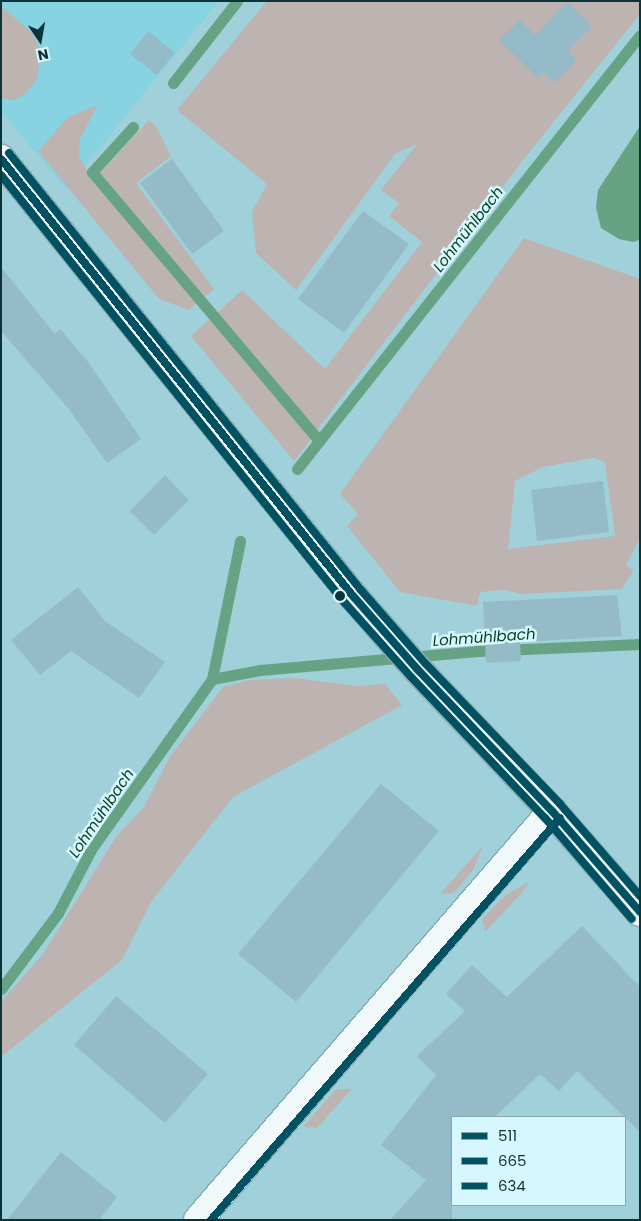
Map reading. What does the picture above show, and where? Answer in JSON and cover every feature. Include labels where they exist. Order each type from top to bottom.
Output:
[{"type":"street","points":[[1,159],[380,627],[418,670],[552,811],[640,912]]},
{"type":"street","points":[[198,1220],[552,811]]},
{"type":"shaded area","points":[[1,1],[219,1],[66,189],[1,111]]},
{"type":"shaded area","points":[[267,1],[640,1],[640,14],[524,159],[317,430],[217,313],[242,290],[325,369],[422,242],[389,216],[399,203],[381,190],[417,144],[395,154],[296,290],[256,253],[252,212],[267,184],[177,110]]},
{"type":"shaded area","points":[[1,6],[32,33],[41,51],[37,80],[24,95],[13,100],[1,98]]},
{"type":"shaded area","points":[[98,105],[80,139],[79,157],[89,174],[197,303],[189,310],[159,299],[38,151],[68,117]]},
{"type":"shaded area","points":[[149,120],[157,128],[171,156],[136,183],[214,289],[203,298],[100,173]]},
{"type":"shaded area","points":[[640,126],[640,240],[633,242],[619,239],[601,228],[596,208],[598,190]]},
{"type":"shaded area","points":[[524,238],[640,279],[640,538],[626,566],[634,570],[621,589],[522,594],[504,590],[480,592],[477,606],[400,592],[347,526],[358,514],[340,494]],"holes":[[[593,458],[605,462],[615,536],[508,549],[515,481],[543,467]]]},
{"type":"shaded area","points":[[210,319],[312,438],[294,461],[191,336]]},
{"type":"shaded area","points":[[295,678],[357,686],[385,684],[402,705],[233,797],[151,902],[122,960],[1,1057],[1,1002],[43,954],[116,837],[144,807],[169,758],[223,687],[250,680]]},
{"type":"shaded area","points":[[483,846],[473,870],[454,893],[440,894]]},
{"type":"shaded area","points":[[530,881],[521,894],[485,932],[482,919],[506,895]]},
{"type":"shaded area","points":[[336,1089],[352,1089],[317,1128],[303,1127]]},
{"type":"building","points":[[567,2],[592,27],[568,51],[577,60],[554,83],[544,73],[538,78],[499,40],[520,20],[535,35]]},
{"type":"building","points":[[148,31],[175,53],[157,75],[130,54]]},
{"type":"building","points":[[172,159],[224,231],[192,254],[140,183]]},
{"type":"building","points":[[363,211],[409,244],[344,333],[298,299]]},
{"type":"building","points":[[1,267],[55,334],[60,329],[89,363],[141,439],[107,463],[68,408],[1,331]]},
{"type":"building","points":[[165,475],[189,500],[154,535],[130,511]]},
{"type":"building","points":[[603,481],[609,532],[537,541],[531,490]]},
{"type":"building","points":[[78,587],[105,621],[165,662],[139,698],[71,651],[40,675],[11,640]]},
{"type":"building","points":[[617,595],[622,636],[520,642],[521,661],[486,663],[483,602]]},
{"type":"building","points":[[381,784],[439,831],[296,1002],[238,954]]},
{"type":"building","points":[[582,926],[640,987],[640,1132],[626,1118],[626,1116],[623,1116],[577,1071],[559,1091],[540,1074],[496,1116],[451,1116],[452,1220],[390,1220],[426,1180],[381,1145],[436,1075],[417,1056],[465,1011],[446,994],[472,965],[507,997]]},
{"type":"building","points":[[116,996],[208,1074],[165,1123],[74,1045]]},
{"type":"building","points":[[61,1152],[117,1197],[99,1220],[7,1220]]},
{"type":"waterway","name":"Lohmühlbach","points":[[173,83],[237,1]]},
{"type":"waterway","name":"Lohmühlbach","points":[[297,469],[640,35]]},
{"type":"waterway","name":"Lohmühlbach","points":[[133,127],[92,172],[319,441]]},
{"type":"waterway","name":"Lohmühlbach","points":[[212,679],[240,541]]},
{"type":"waterway","name":"Lohmühlbach","points":[[1,989],[58,913],[92,848],[212,679],[260,670],[478,651],[640,644]]},
{"type":"transit line","name":"634","points":[[9,153],[361,590],[425,663],[560,804],[640,896]]},
{"type":"transit line","name":"511","points":[[1,159],[353,596],[418,670],[552,811],[640,912]]},
{"type":"transit line","name":"665","points":[[1,175],[345,603],[411,677],[545,818],[632,919]]},
{"type":"transit line","name":"665","points":[[211,1220],[560,818]]}]
